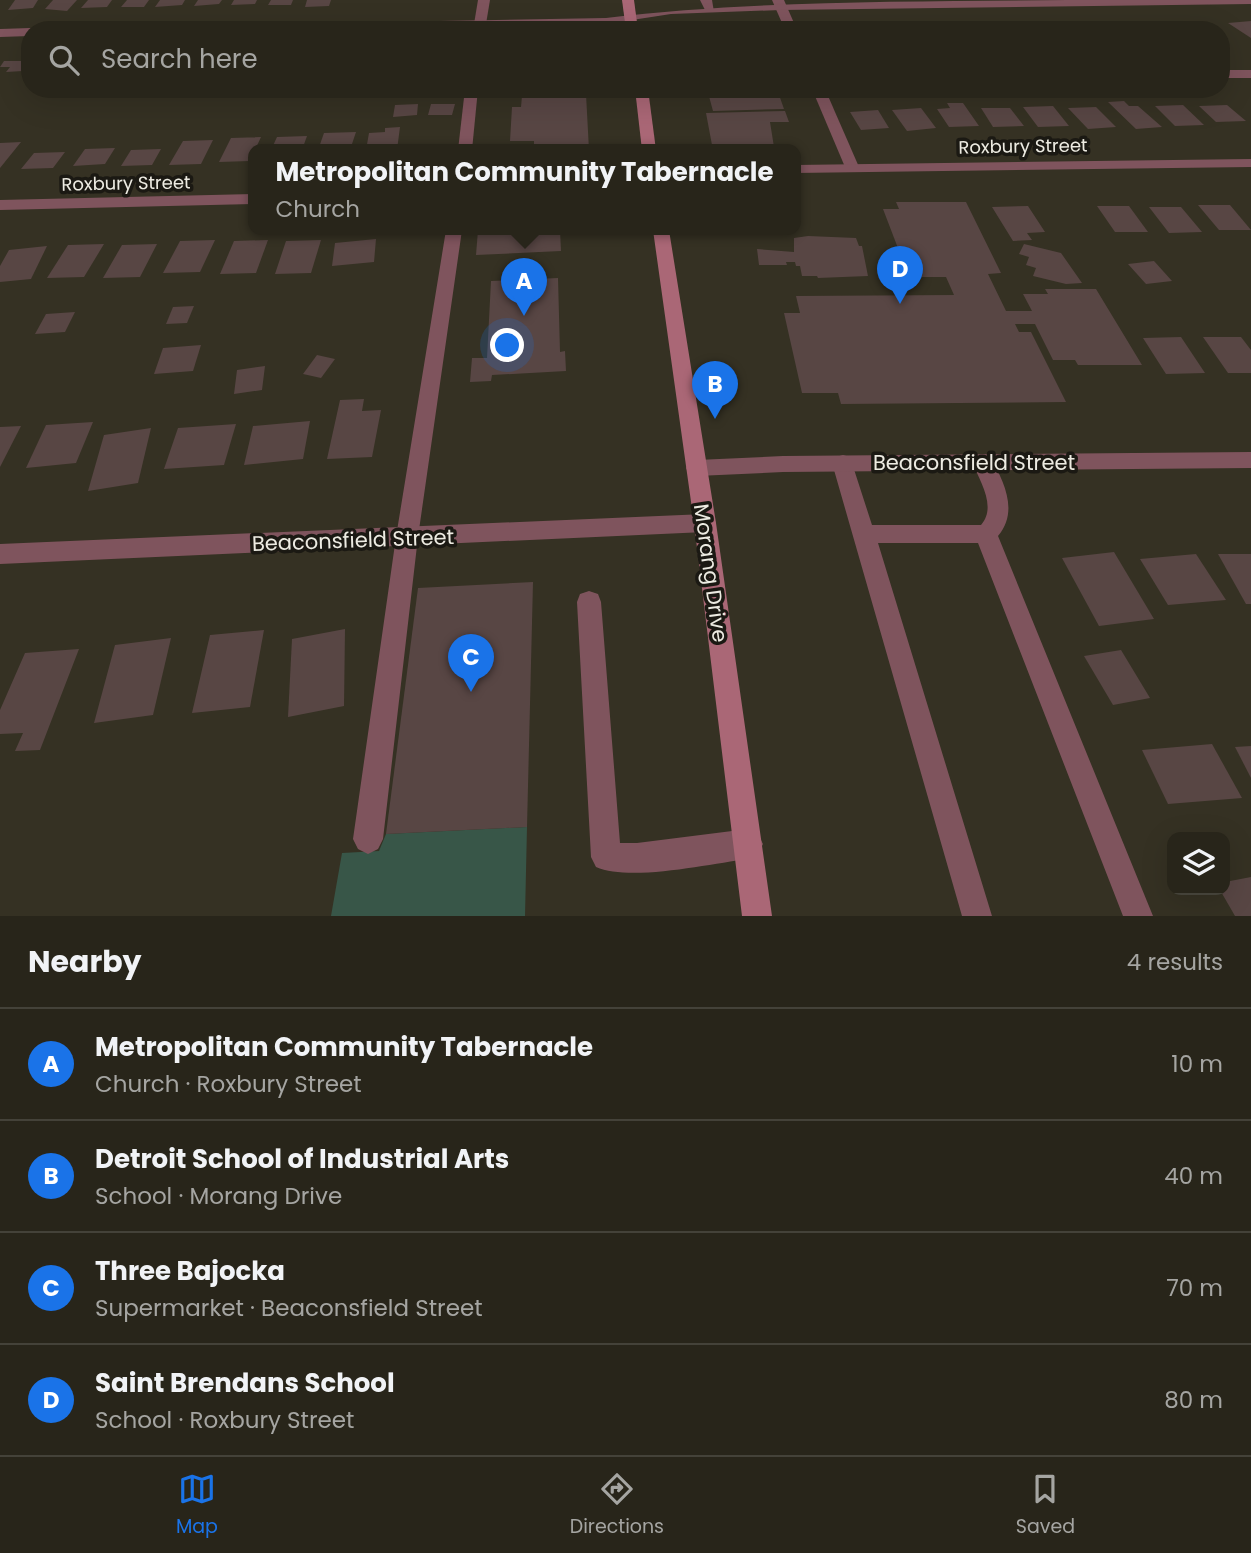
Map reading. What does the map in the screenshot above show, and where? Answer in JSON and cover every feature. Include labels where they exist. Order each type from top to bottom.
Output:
[{"type":"street","points":[[481,21],[484,0]]},
{"type":"street","points":[[628,0],[631,21]]},
{"type":"street","points":[[606,21],[708,5],[1251,1]]},
{"type":"street","points":[[780,4],[787,21]]},
{"type":"street","points":[[0,33],[21,32]]},
{"type":"street","points":[[1230,74],[1251,74]]},
{"type":"street","points":[[466,144],[471,98]]},
{"type":"street","points":[[642,98],[648,144]]},
{"type":"street","points":[[822,98],[852,167]]},
{"type":"street","name":"Roxbury Street","points":[[801,169],[1251,163]]},
{"type":"street","name":"Roxbury Street","points":[[0,205],[248,199]]},
{"type":"street","points":[[368,839],[407,537],[453,235]]},
{"type":"street","name":"Morang Drive","points":[[662,235],[705,523],[757,916]]},
{"type":"street","name":"Beaconsfield Street","points":[[697,468],[843,463],[1251,460]]},
{"type":"street","points":[[984,462],[1000,504],[1000,516],[986,534]]},
{"type":"street","points":[[843,463],[977,916]]},
{"type":"street","name":"Beaconsfield Street","points":[[0,555],[705,523]]},
{"type":"street","points":[[865,534],[986,534]]},
{"type":"street","points":[[986,534],[1138,916]]},
{"type":"street","points":[[589,602],[606,857],[637,858],[747,844]]},
{"type":"green space","points":[[527,827],[525,916],[331,916],[342,853],[379,851],[386,834]]},
{"type":"building","points":[[15,0],[38,0],[33,8],[8,10]]},
{"type":"building","points":[[53,0],[77,0],[67,11],[45,9]]},
{"type":"building","points":[[88,0],[112,0],[107,7],[81,8]]},
{"type":"building","points":[[127,0],[149,0],[144,7],[121,7]]},
{"type":"building","points":[[160,0],[185,0],[182,5],[155,7]]},
{"type":"building","points":[[198,0],[222,0],[219,4],[194,6]]},
{"type":"building","points":[[234,0],[257,0],[255,4],[231,5]]},
{"type":"building","points":[[271,0],[293,0],[291,5],[268,5]]},
{"type":"building","points":[[307,0],[331,0],[329,6],[305,7]]},
{"type":"building","points":[[1251,21],[1251,38],[1230,24]]},
{"type":"building","points":[[4,61],[21,61],[21,71],[6,72],[10,67],[0,67]]},
{"type":"building","points":[[522,98],[586,98],[589,144],[510,141],[512,107],[521,107]]},
{"type":"building","points":[[709,98],[780,98],[784,109],[713,111]]},
{"type":"building","points":[[1124,101],[1129,106],[1138,106],[1162,127],[1136,129],[1108,102]]},
{"type":"building","points":[[947,103],[963,103],[979,126],[949,127],[937,109],[950,108]]},
{"type":"building","points":[[418,104],[417,115],[393,117],[395,105]]},
{"type":"building","points":[[431,104],[455,104],[452,115],[428,115]]},
{"type":"building","points":[[1183,105],[1204,125],[1175,126],[1155,106]]},
{"type":"building","points":[[1227,105],[1246,121],[1216,122],[1199,106]]},
{"type":"building","points":[[1053,106],[1069,126],[1038,127],[1023,107]]},
{"type":"building","points":[[1096,107],[1116,127],[1088,129],[1068,108]]},
{"type":"building","points":[[921,108],[936,128],[907,131],[892,110]]},
{"type":"building","points":[[981,108],[1010,108],[1024,126],[993,127]]},
{"type":"building","points":[[878,110],[889,128],[861,130],[850,112]]},
{"type":"building","points":[[785,111],[789,122],[770,122],[774,144],[712,144],[706,113]]},
{"type":"building","points":[[400,127],[398,144],[367,144],[369,133],[385,132],[385,128]]},
{"type":"building","points":[[356,132],[352,144],[320,144],[324,133]]},
{"type":"building","points":[[307,136],[304,144],[274,144],[277,137]]},
{"type":"building","points":[[261,137],[258,144],[248,144],[248,161],[219,162],[231,138]]},
{"type":"building","points":[[213,140],[201,164],[169,165],[183,141]]},
{"type":"building","points":[[21,142],[0,168],[0,143]]},
{"type":"building","points":[[115,148],[105,164],[73,166],[85,149]]},
{"type":"building","points":[[161,149],[152,165],[121,166],[131,150]]},
{"type":"building","points":[[65,152],[53,168],[21,169],[34,153]]},
{"type":"building","points":[[896,202],[966,202],[1001,273],[988,274],[1006,311],[1032,311],[1023,294],[1048,294],[1045,289],[1096,289],[1142,365],[1078,365],[1075,360],[1053,360],[1035,324],[1015,324],[1019,332],[1031,332],[1066,402],[841,404],[838,393],[802,393],[784,313],[800,313],[796,296],[954,295],[946,277],[909,277],[883,209],[899,209]]},
{"type":"building","points":[[1198,205],[1230,205],[1251,230],[1219,230]]},
{"type":"building","points":[[1028,206],[1045,232],[1027,233],[1032,240],[1013,241],[992,207]]},
{"type":"building","points":[[1097,206],[1129,206],[1148,232],[1115,232]]},
{"type":"building","points":[[1149,207],[1181,207],[1202,232],[1169,233]]},
{"type":"building","points":[[478,235],[560,235],[561,251],[476,255]]},
{"type":"building","points":[[794,238],[856,238],[859,246],[862,246],[868,276],[818,278],[802,276],[800,266],[796,266],[795,262],[786,262],[787,265],[759,265],[757,249],[794,252]]},
{"type":"building","points":[[376,239],[374,262],[332,266],[335,243]]},
{"type":"building","points":[[215,240],[200,272],[163,273],[180,241]]},
{"type":"building","points":[[268,240],[256,273],[220,274],[234,241]]},
{"type":"building","points":[[321,240],[311,273],[275,274],[286,241]]},
{"type":"building","points":[[104,244],[84,277],[47,278],[68,245]]},
{"type":"building","points":[[157,244],[140,277],[103,278],[122,245]]},
{"type":"building","points":[[1024,244],[1061,253],[1082,283],[1066,284],[1033,276],[1036,268],[1026,265],[1029,257],[1019,254]]},
{"type":"building","points":[[47,246],[31,279],[0,282],[0,266],[9,250]]},
{"type":"building","points":[[1154,261],[1172,281],[1146,284],[1128,264]]},
{"type":"building","points":[[558,278],[560,352],[565,351],[566,371],[492,375],[491,381],[470,382],[472,358],[487,358],[491,281]]},
{"type":"building","points":[[194,306],[187,323],[166,324],[173,307]]},
{"type":"building","points":[[75,312],[65,332],[35,334],[46,314]]},
{"type":"building","points":[[1181,337],[1205,373],[1166,374],[1143,338]]},
{"type":"building","points":[[1203,337],[1241,337],[1251,350],[1251,373],[1228,373]]},
{"type":"building","points":[[201,345],[193,371],[154,374],[163,348]]},
{"type":"building","points":[[317,355],[335,359],[321,378],[303,374]]},
{"type":"building","points":[[265,366],[262,390],[234,394],[237,370]]},
{"type":"building","points":[[364,399],[362,411],[381,410],[372,457],[327,459],[340,400]]},
{"type":"building","points":[[310,421],[303,459],[244,465],[253,426]]},
{"type":"building","points":[[93,422],[76,463],[26,468],[46,425]]},
{"type":"building","points":[[236,424],[224,465],[164,469],[178,428]]},
{"type":"building","points":[[21,426],[0,467],[0,427]]},
{"type":"building","points":[[151,428],[138,483],[88,491],[104,435]]},
{"type":"building","points":[[1114,552],[1154,619],[1099,626],[1062,558]]},
{"type":"building","points":[[1196,554],[1226,600],[1168,605],[1140,559]]},
{"type":"building","points":[[1218,554],[1251,554],[1251,604],[1246,604]]},
{"type":"building","points":[[533,582],[527,827],[386,834],[418,588]]},
{"type":"building","points":[[345,629],[344,706],[288,717],[292,639]]},
{"type":"building","points":[[264,630],[250,707],[192,713],[210,635]]},
{"type":"building","points":[[171,638],[153,715],[94,723],[115,645]]},
{"type":"building","points":[[79,649],[40,750],[15,751],[23,733],[0,734],[0,710],[25,653]]},
{"type":"building","points":[[1121,650],[1150,698],[1113,705],[1084,656]]},
{"type":"building","points":[[1212,744],[1242,798],[1168,804],[1142,750]]},
{"type":"building","points":[[1251,746],[1251,778],[1235,747]]},
{"type":"building","points":[[1251,877],[1251,916],[1235,916],[1223,895],[1230,895],[1230,881]]},
{"type":"place","name":"Saint Brendans School","points":[[900,304]]},
{"type":"place","name":"Metropolitan Community Tabernacle","points":[[524,316]]},
{"type":"place","name":"Detroit School of Industrial Arts","points":[[715,419]]},
{"type":"place","name":"Three Bajocka","points":[[471,692]]}]
